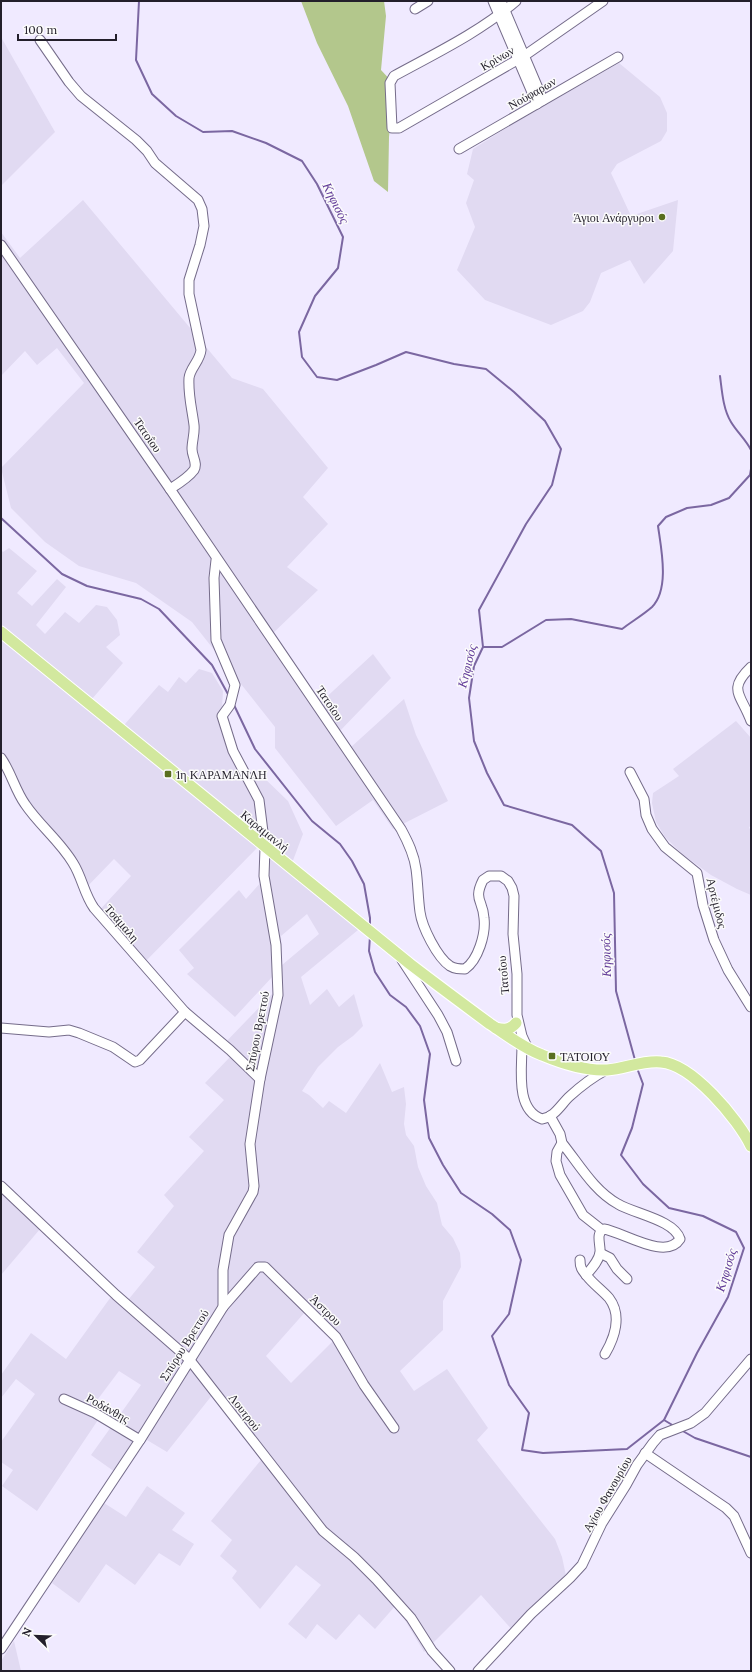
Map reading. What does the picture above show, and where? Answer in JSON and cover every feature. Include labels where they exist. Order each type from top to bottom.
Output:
[{"type":"main road","name":"Καραμανλή","points":[[1,632],[355,920],[441,988],[523,1046]]},
{"type":"main road","points":[[496,1028],[507,1030],[512,1028],[516,1023]]},
{"type":"main road","points":[[523,1046],[564,1062],[587,1068],[606,1070],[648,1062],[673,1064],[696,1078],[734,1119],[745,1134],[751,1146]]},
{"type":"street","points":[[415,9],[428,1]]},
{"type":"street","points":[[493,1],[502,13],[540,102]]},
{"type":"street","points":[[501,1],[502,13]]},
{"type":"street","points":[[502,13],[516,1]]},
{"type":"street","name":"Κρίνων","points":[[502,13],[394,76],[390,83],[392,128],[399,128],[521,58],[603,1]]},
{"type":"street","points":[[40,40],[69,82],[81,96],[136,140],[147,151],[155,163],[198,200],[202,210],[204,226],[189,280],[190,294],[201,350],[201,354],[189,376],[188,392],[195,433],[192,449],[196,465],[195,469],[186,478],[170,490]]},
{"type":"street","name":"Νούφαρων","points":[[459,149],[618,58]]},
{"type":"street","name":"Τατοΐου","points":[[1,245],[170,490],[216,560],[408,841],[416,869],[420,914],[435,948],[449,965],[454,968],[465,969],[475,960],[485,920],[478,894],[483,880],[494,875],[501,876],[508,881],[514,896],[513,934],[517,974],[519,1024],[523,1046]]},
{"type":"street","name":"Σπύρου Βρεττού","points":[[1,1650],[140,1440],[223,1307],[223,1270],[228,1235],[253,1192],[254,1180],[250,1144],[260,1079],[277,1002],[278,985],[276,945],[264,876],[265,848],[259,800],[233,751],[222,716],[230,705],[235,685],[216,640],[214,578],[216,560]]},
{"type":"street","points":[[751,666],[742,676],[737,686],[738,692],[751,721]]},
{"type":"street","name":"Τσάμαλη","points":[[1,758],[6,765],[24,803],[61,845],[74,864],[80,875],[89,902],[185,1012],[225,1046],[260,1079]]},
{"type":"street","name":"Αρτέμιδος","points":[[630,772],[644,800],[646,815],[652,829],[665,847],[697,873],[703,905],[714,940],[728,970],[751,1007]]},
{"type":"street","points":[[398,954],[438,1015],[447,1032],[456,1061]]},
{"type":"street","name":"Τατοΐου","points":[[518,1009],[516,1023],[523,1046]]},
{"type":"street","points":[[1,1028],[49,1032],[68,1030],[80,1033],[113,1047],[135,1062],[140,1060],[185,1012]]},
{"type":"street","points":[[523,1046],[523,1097],[525,1106],[529,1112],[542,1119],[550,1116],[589,1080],[606,1070]]},
{"type":"street","points":[[550,1116],[560,1134],[562,1143],[606,1196],[618,1205],[666,1224],[679,1234],[680,1239],[676,1244],[660,1247],[639,1242],[607,1229],[602,1230],[583,1215],[560,1175],[556,1161],[557,1152],[562,1143]]},
{"type":"street","name":"Λουτρού","points":[[1,1186],[189,1360],[323,1531],[354,1557],[376,1579],[411,1618],[432,1651],[450,1671]]},
{"type":"street","points":[[586,1275],[595,1265],[600,1253],[599,1237],[602,1230]]},
{"type":"street","points":[[600,1253],[610,1258],[617,1269],[627,1279]]},
{"type":"street","points":[[580,1260],[582,1271],[592,1283],[610,1299],[616,1316],[617,1323],[605,1354]]},
{"type":"street","name":"Άστρου","points":[[223,1307],[258,1267],[265,1267],[336,1337],[364,1385],[394,1428]]},
{"type":"street","name":"Αγίου Φανουρίου","points":[[478,1671],[531,1614],[582,1565],[591,1549],[595,1536],[644,1453],[660,1435],[691,1423],[715,1402],[751,1359]]},
{"type":"street","name":"Ροδάνθης","points":[[64,1399],[95,1413],[140,1440]]},
{"type":"street","points":[[644,1453],[726,1508],[734,1516],[751,1553]]},
{"type":"shaded area","points":[[1,37],[55,132],[1,186]]},
{"type":"shaded area","points":[[619,63],[660,97],[667,113],[667,131],[661,141],[617,164],[611,173],[631,216],[678,200],[673,251],[644,284],[630,260],[601,273],[590,302],[583,311],[551,325],[485,300],[457,270],[475,227],[466,203],[474,180],[467,174],[473,149],[516,122]]},
{"type":"shaded area","points":[[83,200],[232,378],[263,389],[328,468],[303,497],[328,524],[287,567],[318,590],[270,636],[320,703],[373,654],[391,678],[337,734],[350,748],[404,699],[416,735],[448,801],[393,829],[373,800],[336,826],[275,748],[275,727],[192,622],[136,583],[79,566],[45,542],[11,508],[1,468],[84,383],[57,348],[37,365],[25,351],[1,376],[1,232],[20,258]]},
{"type":"shaded area","points":[[9,548],[37,571],[17,593],[32,606],[57,579],[66,587],[36,625],[45,634],[65,612],[79,623],[96,605],[107,607],[117,620],[120,635],[106,647],[123,663],[86,706],[118,732],[159,685],[168,692],[179,677],[186,683],[199,669],[212,673],[223,691],[222,708],[238,751],[250,774],[260,774],[288,801],[303,834],[292,863],[363,921],[358,930],[301,977],[310,1005],[327,989],[339,1007],[354,994],[363,1026],[353,1036],[338,1047],[318,1067],[302,1091],[309,1095],[323,1108],[329,1101],[346,1113],[380,1063],[392,1092],[404,1087],[406,1104],[404,1124],[406,1135],[414,1146],[418,1167],[426,1186],[437,1203],[442,1225],[453,1238],[460,1253],[461,1267],[443,1301],[443,1330],[400,1371],[414,1391],[447,1369],[488,1428],[477,1440],[555,1539],[562,1557],[568,1585],[515,1633],[481,1595],[424,1652],[396,1605],[375,1629],[359,1614],[336,1640],[317,1624],[306,1639],[288,1624],[321,1585],[296,1565],[260,1609],[232,1578],[237,1571],[220,1556],[232,1540],[211,1521],[261,1460],[213,1394],[167,1452],[147,1440],[122,1477],[91,1455],[141,1385],[119,1371],[92,1407],[102,1414],[37,1511],[2,1486],[13,1470],[1,1462],[1,1442],[35,1394],[16,1379],[1,1398],[1,1375],[31,1333],[66,1359],[113,1294],[124,1305],[155,1267],[137,1252],[174,1206],[164,1195],[204,1151],[189,1137],[224,1100],[205,1083],[231,1056],[221,1047],[274,992],[273,976],[235,1017],[187,974],[194,968],[179,950],[239,890],[246,899],[263,880],[263,851],[258,847],[141,966],[95,915],[131,876],[114,859],[82,892],[69,862],[20,805],[1,762],[1,550],[3,552]],"holes":[[[307,914],[319,934],[282,965],[281,936]],[[306,1311],[336,1338],[291,1383],[266,1356]]]},
{"type":"shaded area","points":[[736,721],[751,738],[751,826],[749,827],[751,832],[751,895],[711,875],[682,854],[665,837],[656,822],[652,803],[653,793],[679,776],[673,769]]},
{"type":"shaded area","points":[[1,1192],[40,1229],[1,1275]]},
{"type":"shaded area","points":[[147,1486],[185,1513],[172,1530],[194,1544],[180,1566],[159,1553],[135,1585],[106,1564],[79,1603],[52,1583],[104,1503],[126,1517]]},
{"type":"shaded area","points":[[14,1641],[21,1671],[1,1671],[1,1661]]},
{"type":"green space","points":[[301,1],[384,1],[386,16],[381,70],[394,84],[389,137],[388,192],[374,181],[348,106],[317,43]]},
{"type":"waterway","name":"Κηφισός","points":[[139,1],[136,60],[152,94],[176,116],[203,132],[232,131],[266,143],[302,161],[317,184],[343,237],[338,268],[315,296],[299,332],[302,357],[317,377],[337,380],[406,352],[454,364],[486,369],[514,392],[545,421],[561,449],[552,485],[526,524],[479,610],[483,647],[474,666],[469,698],[474,741],[487,773],[504,805],[572,825],[601,851],[614,893],[616,991],[635,1060]]},
{"type":"waterway","points":[[720,376],[723,400],[728,417],[751,450]]},
{"type":"waterway","points":[[483,647],[502,647],[546,620],[571,619],[622,629],[645,613],[658,599],[663,579],[658,526],[666,517],[687,508],[711,505],[729,498],[750,475],[751,469]]},
{"type":"waterway","points":[[1,518],[62,574],[87,586],[141,599],[159,609],[212,665],[229,696]]},
{"type":"waterway","points":[[234,705],[255,749],[312,821],[340,844],[352,861],[364,884],[370,918],[370,927]]},
{"type":"waterway","points":[[370,936],[369,951],[375,972],[390,995],[406,1007],[420,1026],[430,1054],[424,1100],[429,1138],[443,1165],[461,1193],[492,1214],[510,1230],[521,1260],[509,1314],[492,1336],[509,1385],[529,1413],[522,1450],[543,1453],[627,1449],[664,1420]]},
{"type":"waterway","name":"Κηφισός","points":[[637,1068],[643,1084],[632,1128],[621,1155],[643,1184],[669,1208],[703,1216],[736,1232],[744,1248],[728,1297],[697,1353],[664,1420],[674,1426]]},
{"type":"waterway","name":"Κηφισός","points":[[681,1430],[695,1438],[751,1457]]},
{"type":"place","name":"Άγιοι Ανάργυροι","points":[[662,217]]},
{"type":"place","name":"1η ΚΑΡΑΜΑΝΛΗ","points":[[168,774]]},
{"type":"place","name":"ΤΑΤΟΙΟΥ","points":[[552,1056]]}]
